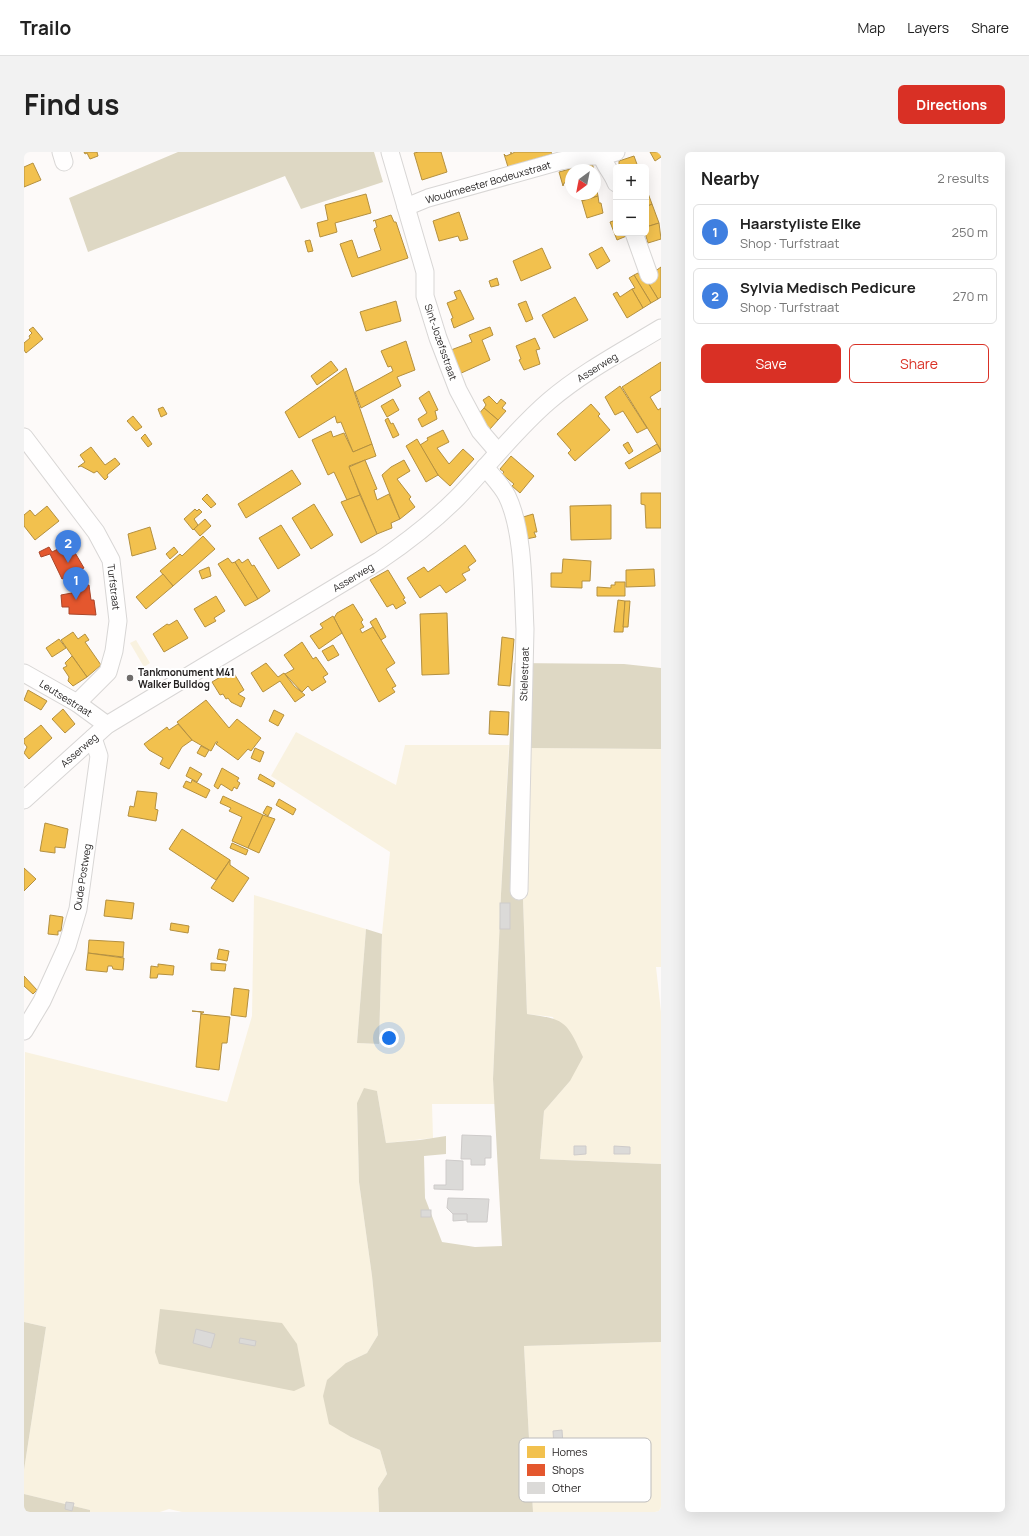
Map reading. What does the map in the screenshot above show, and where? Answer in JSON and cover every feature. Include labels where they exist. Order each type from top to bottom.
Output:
[{"type":"street","name":"Sint-Jozefsstraat","points":[[390,152],[425,272],[425,296],[438,338],[458,390],[480,431],[498,452]]},
{"type":"street","name":"Woudmeester Bodeuxstraat","points":[[406,207],[428,198],[559,157],[609,154]]},
{"type":"street","points":[[609,154],[604,166],[613,174]]},
{"type":"street","points":[[635,236],[650,275]]},
{"type":"street","name":"Asserweg","points":[[24,800],[107,725],[379,561],[419,533],[457,498],[498,452],[549,401],[578,380],[661,328]]},
{"type":"street","name":"Turfstraat","points":[[24,437],[96,532],[111,560],[118,621],[114,651],[108,672],[76,703]]},
{"type":"street","name":"Stielestraat","points":[[484,467],[507,495],[518,530],[523,587],[525,629],[519,891]]},
{"type":"street","name":"Leutsestraat","points":[[25,675],[76,703],[107,725]]},
{"type":"street","name":"Oude Postweg","points":[[24,1031],[42,1001],[67,946],[78,910],[99,756],[93,738]]},
{"type":"shaded area","points":[[178,152],[374,152],[383,182],[301,209],[285,176],[88,252],[69,198]]},
{"type":"shaded area","points":[[136,640],[150,663],[144,667],[130,643]]},
{"type":"shaded area","points":[[514,663],[624,664],[661,668],[661,749],[527,748],[523,899],[527,1014],[550,1018],[564,1024],[569,1029],[583,1057],[570,1081],[544,1111],[540,1159],[661,1164],[661,1342],[524,1346],[529,1438],[519,1438],[519,1502],[532,1502],[533,1512],[379,1512],[378,1488],[387,1474],[380,1450],[351,1437],[329,1424],[323,1396],[327,1380],[346,1363],[367,1353],[378,1335],[372,1276],[359,1182],[357,1103],[364,1088],[377,1091],[386,1143],[446,1136],[446,1154],[424,1156],[425,1198],[442,1242],[475,1247],[502,1246],[493,1079],[501,894]]},
{"type":"shaded area","points":[[296,732],[396,785],[405,745],[509,745],[493,1079],[495,1104],[432,1104],[433,1138],[386,1143],[377,1091],[357,1103],[359,1182],[372,1276],[378,1335],[367,1353],[346,1363],[351,1437],[380,1450],[387,1474],[378,1488],[379,1512],[182,1512],[169,1509],[160,1512],[90,1512],[90,1510],[24,1494],[24,1470],[46,1327],[24,1322],[25,1052],[227,1102],[252,1016],[254,895],[366,929],[357,1043],[379,1044],[382,934],[390,852],[271,776]]},
{"type":"shaded area","points":[[527,748],[661,749],[661,967],[656,967],[661,1012],[661,1164],[540,1159],[544,1111],[570,1081],[553,1017],[527,1014],[523,899]]},
{"type":"shaded area","points":[[366,929],[382,934],[379,1044],[357,1043]]},
{"type":"shaded area","points":[[160,1309],[282,1323],[297,1344],[305,1386],[294,1391],[159,1364],[155,1352]]},
{"type":"shaded area","points":[[24,1322],[46,1327],[24,1470]]},
{"type":"shaded area","points":[[661,1342],[661,1512],[533,1512],[532,1502],[651,1502],[651,1438],[529,1438],[524,1346]]},
{"type":"shaded area","points":[[24,1494],[90,1510],[90,1512],[24,1512]]},
{"type":"building: Homes","points":[[84,152],[97,152],[98,156],[90,159],[87,153],[85,154]]},
{"type":"building: Homes","points":[[441,152],[447,172],[422,180],[414,153]]},
{"type":"building: Homes","points":[[515,152],[551,152],[552,154],[508,167],[504,154],[506,156]]},
{"type":"building: Homes","points":[[650,152],[661,152],[661,157],[655,161]]},
{"type":"building: Homes","points":[[634,156],[637,164],[619,164],[619,161]]},
{"type":"building: Homes","points":[[33,163],[41,180],[24,187],[24,167]]},
{"type":"building: Homes","points":[[565,170],[565,183],[563,186],[559,172]]},
{"type":"building: Homes","points":[[366,194],[371,213],[335,223],[337,232],[320,237],[317,223],[328,220],[325,205]]},
{"type":"building: Homes","points":[[649,196],[652,204],[649,206]]},
{"type":"building: Homes","points":[[599,200],[599,203],[601,203],[603,213],[587,218],[582,201]]},
{"type":"building: Homes","points":[[652,204],[659,223],[649,226],[649,206]]},
{"type":"building: Homes","points":[[459,212],[468,239],[460,241],[458,236],[439,241],[433,221]]},
{"type":"building: Homes","points":[[391,215],[394,222],[396,222],[408,258],[352,277],[340,244],[352,240],[358,258],[381,250],[374,229],[377,227],[375,220]]},
{"type":"building: Homes","points":[[613,221],[613,230],[610,222]]},
{"type":"building: Homes","points":[[659,223],[661,239],[648,243],[646,236],[649,236],[649,226]]},
{"type":"building: Homes","points":[[615,236],[627,236],[617,240]]},
{"type":"building: Homes","points":[[310,240],[313,251],[308,252],[305,241]]},
{"type":"building: Homes","points":[[602,247],[610,261],[597,269],[589,254]]},
{"type":"building: Homes","points":[[542,248],[551,268],[521,281],[513,261]]},
{"type":"building: Homes","points":[[661,267],[661,297],[658,299],[647,281],[654,272]]},
{"type":"building: Homes","points":[[638,273],[644,282],[647,281],[658,299],[651,303],[634,275]]},
{"type":"building: Homes","points":[[634,275],[651,303],[643,308],[632,289],[635,288],[629,278]]},
{"type":"building: Homes","points":[[497,278],[499,285],[491,287],[489,281]]},
{"type":"building: Homes","points":[[632,289],[643,308],[627,318],[613,294],[617,292],[620,297]]},
{"type":"building: Homes","points":[[460,290],[474,319],[454,328],[451,319],[453,318],[447,303],[457,299],[454,292]]},
{"type":"building: Homes","points":[[575,297],[588,320],[554,338],[542,315]]},
{"type":"building: Homes","points":[[396,301],[401,321],[366,331],[360,312]]},
{"type":"building: Homes","points":[[526,301],[533,319],[526,322],[518,304]]},
{"type":"building: Homes","points":[[33,327],[43,339],[26,353],[24,350],[24,343],[30,338],[29,336],[32,333],[29,330]]},
{"type":"building: Homes","points":[[490,327],[493,335],[482,340],[490,360],[457,375],[451,350],[472,342],[469,335]]},
{"type":"building: Homes","points":[[535,338],[540,349],[536,350],[540,364],[524,370],[519,360],[521,359],[516,346]]},
{"type":"building: Homes","points":[[406,341],[415,370],[397,377],[401,386],[361,408],[355,392],[393,371],[391,366],[388,367],[381,351]]},
{"type":"building: Homes","points":[[331,361],[338,370],[317,385],[311,376]]},
{"type":"building: Homes","points":[[661,362],[661,390],[650,397],[658,410],[661,408],[661,450],[622,387]]},
{"type":"building: Homes","points":[[346,368],[372,444],[353,452],[341,422],[337,423],[335,416],[299,438],[285,412]]},
{"type":"building: Homes","points":[[620,386],[647,428],[637,433],[623,411],[615,415],[605,397]]},
{"type":"building: Homes","points":[[429,391],[438,410],[435,411],[437,419],[422,427],[418,419],[427,413],[419,398]]},
{"type":"building: Homes","points":[[489,396],[497,404],[501,399],[506,403],[502,408],[506,411],[498,420],[484,408],[486,405],[483,400]]},
{"type":"building: Homes","points":[[393,399],[399,410],[387,417],[381,406]]},
{"type":"building: Homes","points":[[591,404],[600,414],[598,416],[610,430],[575,461],[568,453],[571,450],[557,434]]},
{"type":"building: Homes","points":[[163,407],[167,414],[161,417],[158,409]]},
{"type":"building: Homes","points":[[484,408],[498,420],[490,429],[476,417]]},
{"type":"building: Homes","points":[[133,416],[142,427],[136,431],[127,421]]},
{"type":"building: Homes","points":[[388,418],[391,424],[393,423],[399,435],[393,438],[385,420]]},
{"type":"building: Homes","points":[[443,430],[449,442],[437,448],[449,464],[463,449],[474,459],[450,486],[438,475],[420,445],[428,440],[427,438]]},
{"type":"building: Homes","points":[[331,431],[333,437],[344,433],[353,452],[372,444],[376,456],[349,466],[360,495],[347,500],[334,472],[328,475],[312,440]]},
{"type":"building: Homes","points":[[145,434],[152,444],[148,447],[141,438]]},
{"type":"building: Homes","points":[[417,439],[438,475],[426,482],[406,446]]},
{"type":"building: Homes","points":[[628,442],[633,451],[629,454],[623,445]]},
{"type":"building: Homes","points":[[657,444],[661,451],[629,469],[625,463]]},
{"type":"building: Homes","points":[[91,447],[105,465],[115,458],[120,464],[107,475],[108,477],[105,480],[97,471],[94,473],[81,466],[78,467],[85,462],[80,455]]},
{"type":"building: Homes","points":[[511,456],[534,476],[520,493],[512,486],[514,484],[502,474],[504,472],[500,469]]},
{"type":"building: Homes","points":[[365,460],[377,489],[374,490],[377,500],[389,494],[400,519],[391,523],[392,528],[377,534],[349,467]]},
{"type":"building: Homes","points":[[404,460],[410,471],[397,479],[411,497],[409,499],[415,507],[400,519],[382,475],[391,467]]},
{"type":"building: Homes","points":[[292,470],[301,484],[246,518],[238,504]]},
{"type":"building: Homes","points":[[641,493],[661,493],[661,528],[646,528],[645,505],[641,504]]},
{"type":"building: Homes","points":[[207,494],[216,504],[211,508],[202,499]]},
{"type":"building: Homes","points":[[360,495],[377,534],[361,543],[341,502]]},
{"type":"building: Homes","points":[[314,504],[333,535],[311,549],[292,518]]},
{"type":"building: Homes","points":[[611,505],[611,539],[571,540],[570,506]]},
{"type":"building: Homes","points":[[47,506],[59,521],[35,540],[24,526],[24,515],[30,510],[35,516]]},
{"type":"building: Homes","points":[[195,509],[197,511],[199,509],[202,512],[194,519],[198,525],[193,530],[184,519]]},
{"type":"building: Homes","points":[[533,514],[537,532],[534,532],[536,537],[526,539],[520,518]]},
{"type":"building: Homes","points":[[205,519],[211,526],[200,536],[194,529]]},
{"type":"building: Homes","points":[[281,525],[300,555],[278,569],[259,538]]},
{"type":"building: Homes","points":[[150,527],[156,549],[132,556],[128,534]]},
{"type":"building: Homes","points":[[203,536],[215,549],[173,586],[160,571],[180,554],[182,556]]},
{"type":"building: Homes","points":[[465,545],[476,561],[468,567],[470,570],[462,574],[466,580],[446,593],[440,585],[420,598],[407,578],[424,567],[428,572]]},
{"type":"building: Homes","points":[[174,547],[178,552],[170,559],[166,554]]},
{"type":"building: Homes","points":[[228,558],[232,563],[235,562],[258,599],[245,606],[218,564]]},
{"type":"building: Homes","points":[[239,559],[242,563],[248,559],[252,566],[254,565],[270,591],[258,599],[235,562]]},
{"type":"building: Homes","points":[[563,559],[591,561],[590,581],[582,581],[582,588],[551,587],[551,573],[562,573]]},
{"type":"building: Homes","points":[[209,567],[211,576],[202,579],[199,571]]},
{"type":"building: Homes","points":[[654,569],[655,586],[626,587],[626,570]]},
{"type":"building: Homes","points":[[388,570],[405,598],[403,599],[406,603],[396,609],[393,604],[387,607],[370,580]]},
{"type":"building: Homes","points":[[163,574],[173,586],[146,609],[136,597]]},
{"type":"building: Homes","points":[[615,582],[625,582],[625,596],[597,596],[597,587],[611,588],[611,585],[615,585]]},
{"type":"building: Homes","points":[[216,596],[225,611],[214,618],[216,621],[205,627],[194,609]]},
{"type":"building: Homes","points":[[618,600],[625,601],[623,632],[614,632]]},
{"type":"building: Homes","points":[[625,601],[630,601],[628,627],[623,627]]},
{"type":"building: Homes","points":[[353,604],[363,620],[361,622],[364,627],[360,629],[362,633],[373,627],[395,663],[386,669],[396,686],[392,688],[395,692],[379,702],[334,618],[337,613]]},
{"type":"building: Homes","points":[[447,613],[449,674],[422,675],[420,614]]},
{"type":"building: Homes","points":[[333,616],[342,633],[319,649],[310,636],[323,628],[320,624]]},
{"type":"building: Homes","points":[[376,618],[386,637],[381,640],[370,622]]},
{"type":"building: Homes","points":[[177,620],[188,638],[164,652],[153,634],[167,624],[169,625]]},
{"type":"building: Homes","points":[[73,632],[78,639],[85,634],[89,640],[85,642],[101,665],[87,677],[61,640]]},
{"type":"building: Homes","points":[[502,637],[514,639],[510,686],[498,685]]},
{"type":"building: Homes","points":[[59,639],[66,648],[52,657],[46,648]]},
{"type":"building: Homes","points":[[302,642],[313,659],[316,657],[328,674],[323,677],[326,682],[312,691],[308,686],[302,692],[285,674],[294,669],[284,655]]},
{"type":"building: Homes","points":[[333,645],[339,655],[328,661],[322,651]]},
{"type":"building: Homes","points":[[72,656],[87,677],[73,686],[68,681],[69,677],[63,668],[67,666],[65,663]]},
{"type":"building: Homes","points":[[266,663],[278,677],[284,673],[294,686],[305,695],[295,702],[280,681],[263,692],[251,673]]},
{"type":"building: Homes","points":[[232,670],[244,690],[238,694],[245,698],[241,707],[231,702],[228,698],[226,699],[223,694],[220,695],[212,682]]},
{"type":"building: Homes","points":[[28,690],[47,701],[41,710],[24,700]]},
{"type":"building: Homes","points":[[206,700],[229,728],[237,719],[261,738],[251,751],[248,749],[238,760],[216,744],[218,742],[216,742],[211,751],[192,740],[177,722]]},
{"type":"building: Homes","points":[[63,709],[75,724],[65,733],[52,719]]},
{"type":"building: Homes","points":[[274,710],[284,715],[278,726],[269,721]]},
{"type":"building: Homes","points":[[490,711],[509,712],[508,735],[489,734]]},
{"type":"building: Homes","points":[[178,724],[192,740],[182,747],[169,769],[160,764],[163,758],[149,750],[144,744],[167,727],[169,730]]},
{"type":"building: Homes","points":[[41,725],[52,738],[29,759],[24,753],[27,747],[24,743],[24,739]]},
{"type":"building: Homes","points":[[201,746],[209,750],[205,757],[197,753]]},
{"type":"building: Homes","points":[[255,748],[264,752],[260,762],[251,758]]},
{"type":"building: Homes","points":[[190,767],[202,774],[197,782],[186,776]]},
{"type":"building: Homes","points":[[222,768],[239,778],[237,781],[240,783],[237,789],[234,787],[232,791],[221,784],[218,789],[214,786]]},
{"type":"building: Homes","points":[[260,774],[275,783],[273,787],[258,779]]},
{"type":"building: Homes","points":[[192,780],[210,790],[206,798],[183,787],[186,781],[191,783]]},
{"type":"building: Homes","points":[[137,791],[157,793],[155,809],[158,810],[156,821],[128,816],[130,806],[134,807]]},
{"type":"building: Homes","points":[[223,796],[263,815],[248,848],[232,841],[242,817],[229,811],[231,808],[220,803]]},
{"type":"building: Homes","points":[[279,799],[296,809],[293,815],[276,805]]},
{"type":"building: Homes","points":[[267,806],[272,808],[268,816],[263,813]]},
{"type":"building: Homes","points":[[263,815],[275,819],[259,853],[248,848]]},
{"type":"building: Homes","points":[[45,823],[68,829],[65,848],[55,847],[55,853],[40,851]]},
{"type":"building: Homes","points":[[182,829],[230,860],[216,880],[169,849]]},
{"type":"building: Homes","points":[[232,843],[248,850],[246,855],[230,848]]},
{"type":"building: Homes","points":[[230,860],[230,865],[249,878],[233,902],[211,888]]},
{"type":"building: Homes","points":[[24,868],[36,879],[24,891]]},
{"type":"building: Homes","points":[[106,900],[134,903],[132,919],[104,916]]},
{"type":"building: Homes","points":[[50,915],[63,917],[61,931],[58,931],[58,935],[48,934]]},
{"type":"building: Homes","points":[[171,923],[189,926],[188,933],[170,930]]},
{"type":"building: Homes","points":[[89,940],[124,942],[123,957],[88,953]]},
{"type":"building: Homes","points":[[219,949],[229,951],[227,961],[217,959]]},
{"type":"building: Homes","points":[[88,953],[124,958],[123,970],[113,969],[112,966],[108,966],[107,972],[86,970]]},
{"type":"building: Homes","points":[[211,963],[226,964],[225,971],[211,970]]},
{"type":"building: Homes","points":[[158,964],[174,966],[173,975],[158,974],[157,978],[150,978],[151,966],[158,967]]},
{"type":"building: Homes","points":[[24,976],[37,990],[33,994],[24,986]]},
{"type":"building: Homes","points":[[234,988],[249,990],[246,1017],[231,1015]]},
{"type":"building: Homes","points":[[192,1011],[204,1012],[201,1014],[230,1017],[227,1043],[222,1043],[219,1070],[196,1067],[201,1012]]},
{"type":"building: Shops","points":[[72,542],[76,549],[74,551],[84,568],[62,579],[50,554],[41,557],[39,552],[49,547],[52,552]]},
{"type":"building: Shops","points":[[89,585],[91,600],[94,600],[96,615],[69,614],[69,607],[62,607],[61,595],[77,592],[76,586]]},
{"type":"building: Other","points":[[500,903],[510,903],[510,929],[500,929]]},
{"type":"building: Other","points":[[462,1135],[491,1136],[491,1158],[485,1158],[485,1165],[471,1165],[471,1159],[461,1159]]},
{"type":"building: Other","points":[[574,1146],[586,1146],[586,1154],[574,1155]]},
{"type":"building: Other","points":[[614,1146],[630,1147],[630,1154],[614,1154]]},
{"type":"building: Other","points":[[446,1160],[463,1161],[463,1190],[434,1189],[434,1185],[446,1185]]},
{"type":"building: Other","points":[[448,1198],[489,1199],[487,1222],[467,1222],[467,1214],[453,1214],[447,1208]]},
{"type":"building: Other","points":[[421,1210],[431,1210],[431,1217],[421,1217]]},
{"type":"building: Other","points":[[453,1214],[467,1214],[467,1220],[453,1221]]},
{"type":"building: Other","points":[[196,1329],[215,1334],[211,1348],[193,1343]]},
{"type":"building: Other","points":[[240,1338],[256,1341],[255,1346],[239,1343]]},
{"type":"building: Other","points":[[562,1430],[563,1438],[553,1438],[553,1431]]},
{"type":"building: Other","points":[[66,1502],[74,1503],[72,1511],[65,1509]]},
{"type":"place","name":"Sylvia Medisch Pedicure","points":[[68,563]]},
{"type":"place","name":"Haarstyliste Elke","points":[[76,600]]},
{"type":"place","name":"Tankmonument M41 Walker Bulldog","points":[[130,678]]}]
